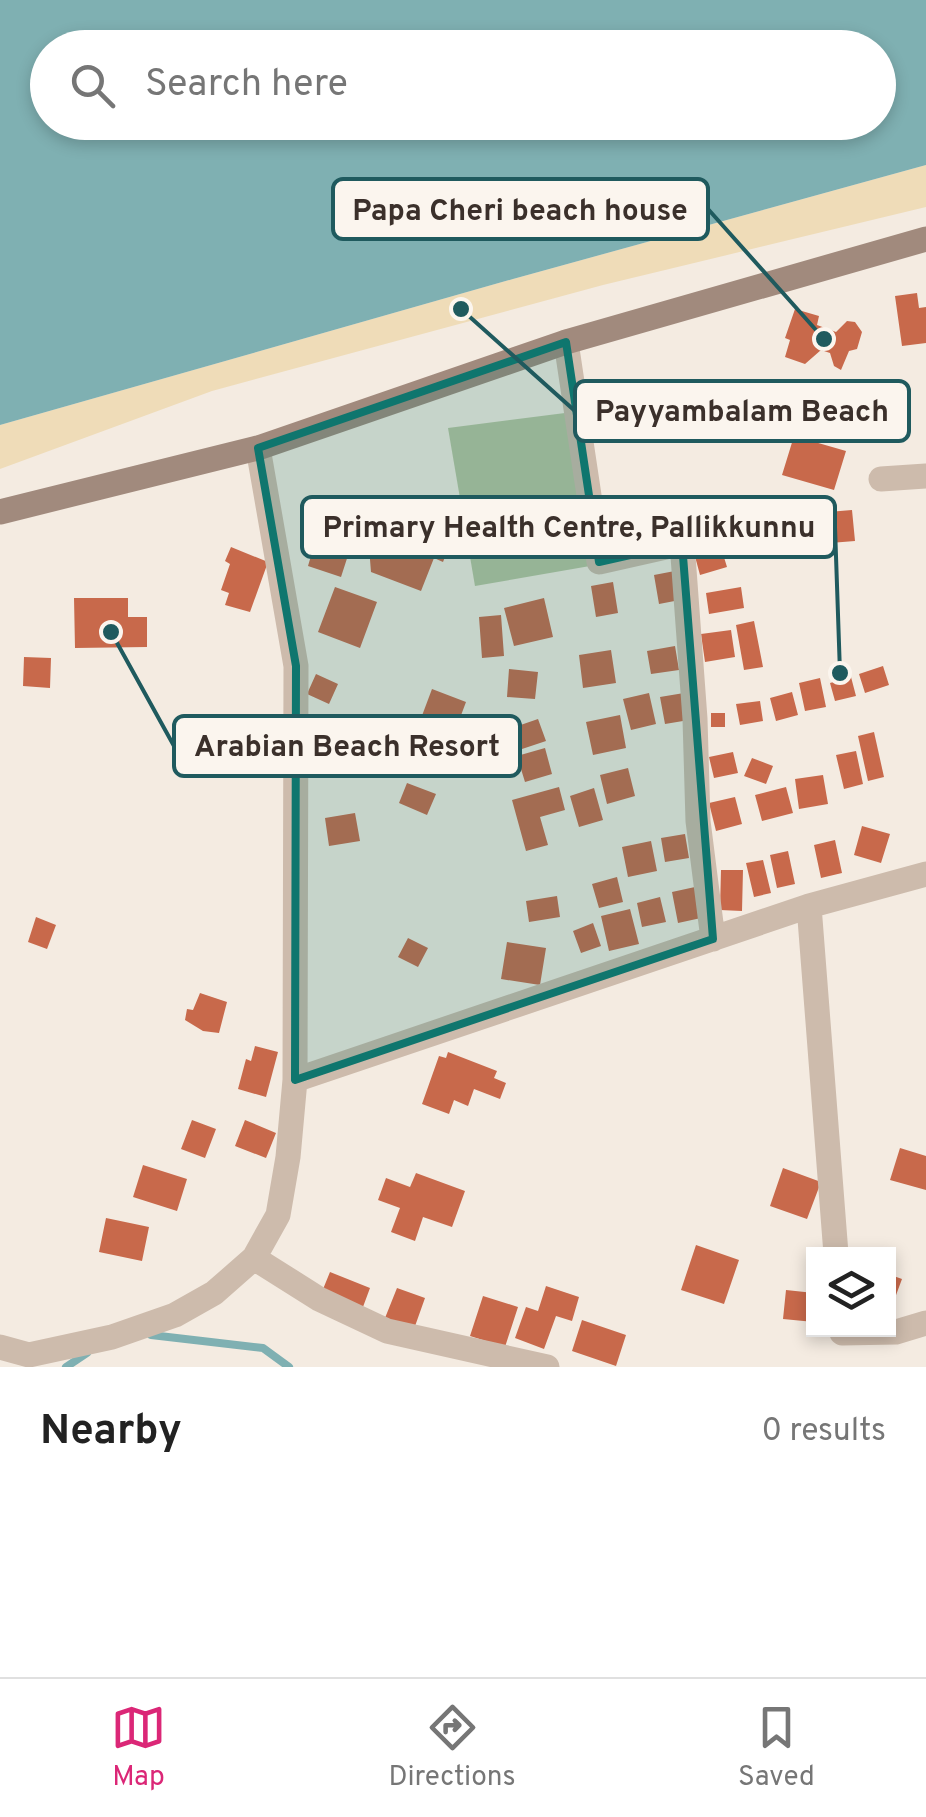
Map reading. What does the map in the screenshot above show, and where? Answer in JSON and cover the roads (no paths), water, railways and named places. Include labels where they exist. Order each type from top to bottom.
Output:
[{"type":"main road","points":[[0,512],[258,448],[566,342],[926,239]]},
{"type":"street","points":[[566,342],[598,562],[679,544],[683,556],[698,821],[714,939]]},
{"type":"street","points":[[0,1347],[29,1355],[112,1337],[175,1315],[214,1293],[254,1258],[278,1215],[295,1080],[296,666],[258,448]]},
{"type":"street","points":[[882,480],[926,476]]},
{"type":"street","points":[[295,1080],[809,906],[926,874]]},
{"type":"street","points":[[809,906],[835,1247]]},
{"type":"street","points":[[254,1258],[319,1299],[387,1331],[547,1367]]},
{"type":"street","points":[[896,1332],[926,1323]]},
{"type":"water","points":[[0,0],[926,0],[926,165],[0,425]]},
{"type":"waterway","points":[[151,1335],[263,1348],[289,1367]]},
{"type":"waterway","points":[[66,1367],[87,1353]]},
{"type":"place","name":"Payyambalam Beach","points":[[461,309]]},
{"type":"place","name":"Papa Cheri beach house","points":[[824,339]]},
{"type":"place","name":"Arabian Beach Resort","points":[[111,632]]},
{"type":"place","name":"Primary Health Centre, Pallikkunnu","points":[[840,673]]}]
